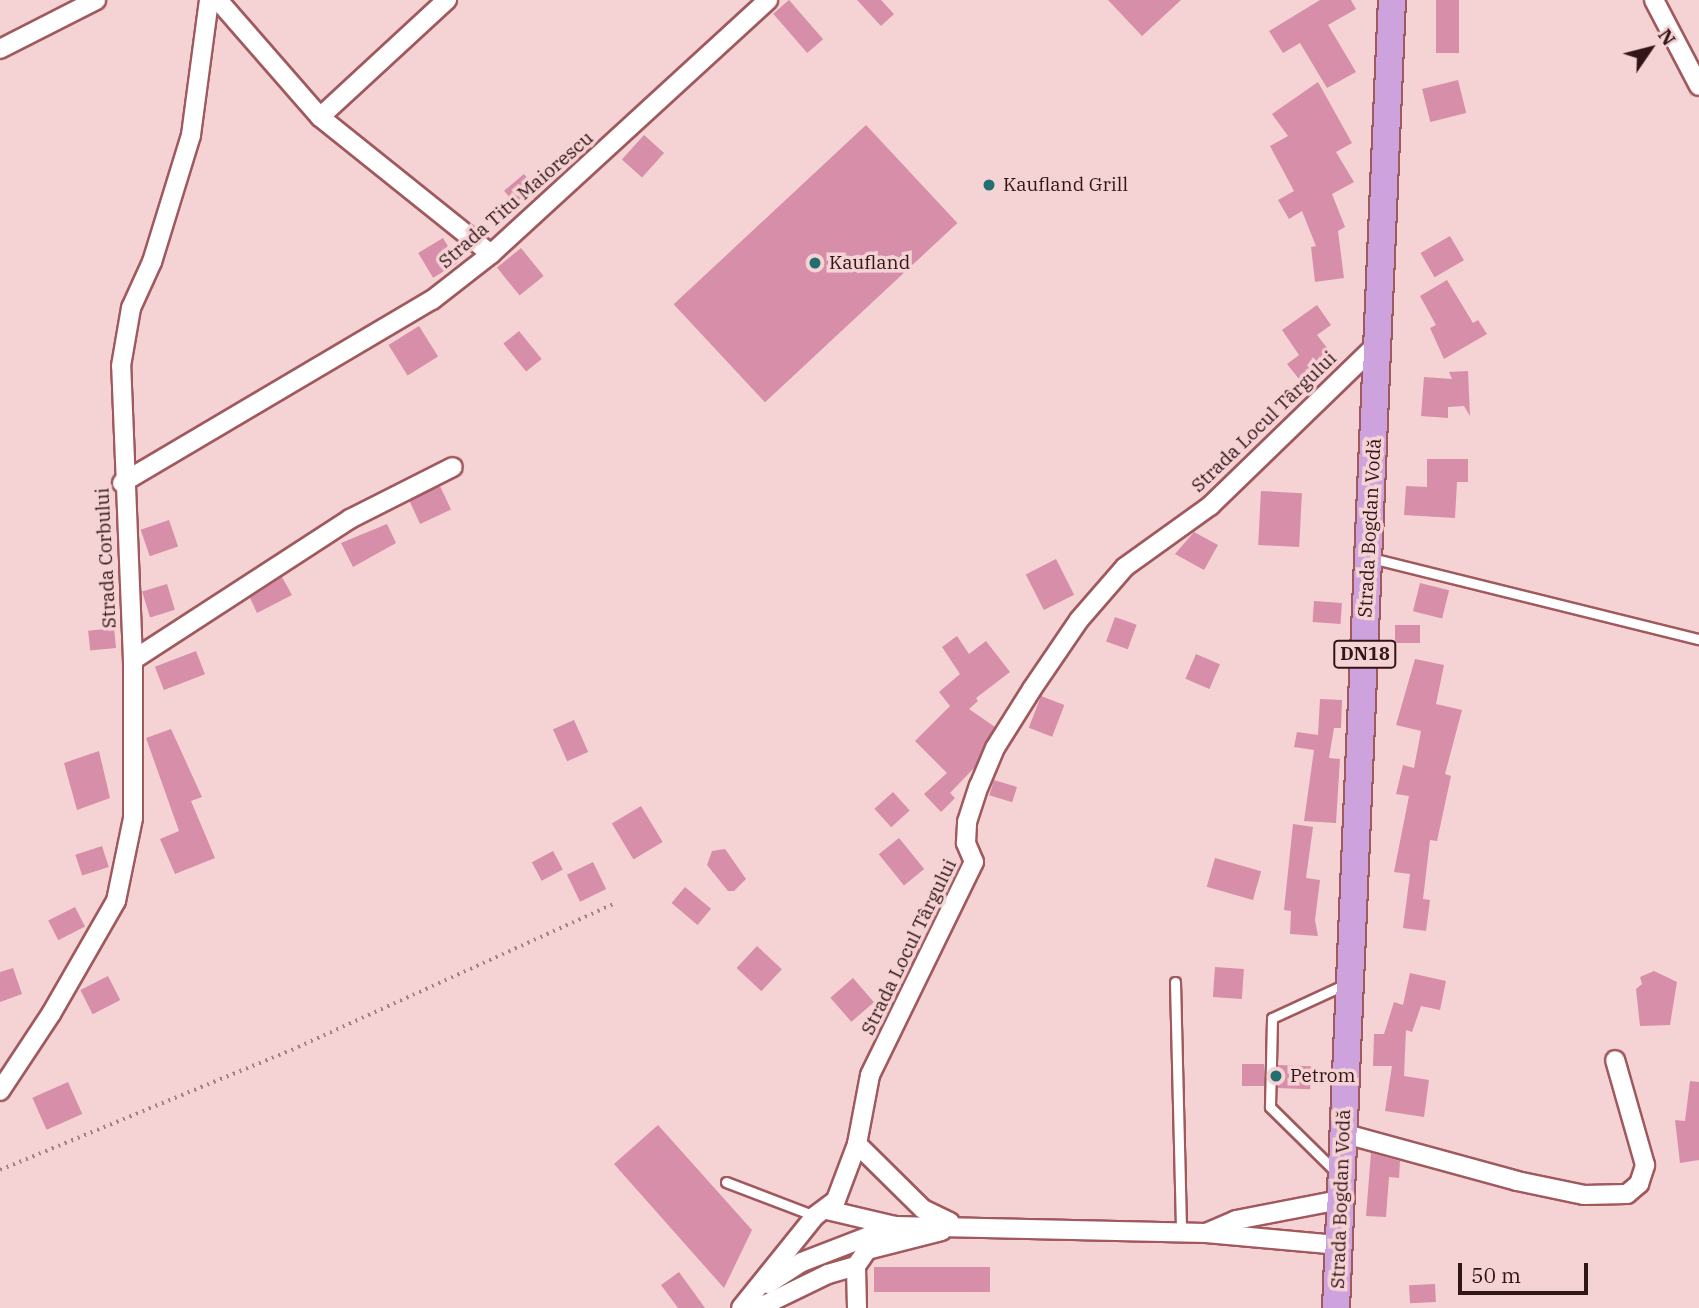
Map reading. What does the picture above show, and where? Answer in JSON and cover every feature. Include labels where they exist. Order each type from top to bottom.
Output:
[{"type":"main road","name":"Strada Bogdan Vodă","points":[[1336,1308],[1392,0]]},
{"type":"street","points":[[0,49],[96,0]]},
{"type":"street","name":"Strada Corbului","points":[[0,1091],[51,1014],[116,901],[133,818],[133,660],[122,483],[121,366],[131,308],[152,262],[191,135],[209,0]]},
{"type":"street","points":[[218,0],[320,117],[491,254]]},
{"type":"street","points":[[320,117],[447,0]]},
{"type":"street","name":"Strada Titu Maiorescu","points":[[122,483],[432,300],[491,254],[768,0]]},
{"type":"street","points":[[1654,0],[1699,86]]},
{"type":"street","name":"Strada Locul Târgului","points":[[741,1308],[821,1213],[836,1200],[857,1144],[870,1075],[974,862],[966,843],[967,822],[979,786],[995,748],[1032,689],[1079,620],[1125,567],[1226,491],[1379,342]]},
{"type":"street","points":[[133,660],[350,519],[453,467]]},
{"type":"street","points":[[1342,1133],[1517,1181],[1584,1195],[1627,1194],[1639,1184],[1645,1165],[1615,1060]]},
{"type":"street","name":"Strada Locul Târgului","points":[[857,1144],[923,1209],[959,1226]]},
{"type":"street","name":"Strada Locul Târgului","points":[[1206,1233],[1236,1220],[1341,1189]]},
{"type":"street","name":"Strada Locul Târgului","points":[[821,1213],[895,1226],[1206,1233],[1339,1245]]},
{"type":"street","name":"Strada Locul Târgului","points":[[741,1308],[781,1273],[895,1226]]},
{"type":"street","name":"Strada Locul Târgului","points":[[758,1308],[828,1274],[856,1266],[862,1255],[876,1247],[959,1226]]},
{"type":"street","name":"Strada Locul Târgului","points":[[828,1274],[852,1243]]},
{"type":"street","points":[[856,1266],[857,1308]]},
{"type":"lane","points":[[1369,557],[1699,639]]},
{"type":"lane","points":[[1175,982],[1181,1233]]},
{"type":"lane","points":[[1341,1189],[1270,1107],[1272,1018],[1350,982]]},
{"type":"lane","points":[[726,1182],[821,1213]]},
{"type":"path","points":[[0,1170],[298,1046],[615,903]]},
{"type":"building","points":[[789,0],[823,39],[807,53],[773,14]]},
{"type":"building","points":[[857,0],[881,0],[894,14],[881,26]]},
{"type":"building","points":[[1108,0],[1181,0],[1142,36]]},
{"type":"building","points":[[1320,0],[1351,0],[1356,9],[1328,25],[1356,72],[1327,88],[1300,43],[1283,53],[1269,31]]},
{"type":"building","points":[[1436,0],[1459,0],[1459,53],[1436,53]]},
{"type":"building","points":[[1458,80],[1466,113],[1430,122],[1422,89]]},
{"type":"building","points":[[1318,82],[1352,143],[1336,152],[1354,182],[1332,194],[1345,227],[1338,231],[1344,278],[1315,282],[1311,247],[1316,246],[1302,211],[1289,219],[1278,200],[1294,191],[1270,146],[1288,136],[1272,114]]},
{"type":"building","name":"Kaufland","points":[[866,125],[957,223],[765,402],[674,304]]},
{"type":"building","points":[[644,135],[664,153],[642,178],[622,160]]},
{"type":"building","points":[[524,174],[539,192],[519,208],[504,191]]},
{"type":"building","points":[[1450,236],[1464,260],[1435,277],[1421,253]]},
{"type":"building","points":[[443,238],[458,263],[433,278],[418,253]]},
{"type":"building","points":[[521,248],[544,276],[520,295],[497,268]]},
{"type":"building","points":[[1447,280],[1473,323],[1478,320],[1487,334],[1444,359],[1430,328],[1436,325],[1420,296]]},
{"type":"building","points":[[1317,305],[1331,325],[1317,335],[1339,363],[1307,389],[1287,364],[1299,355],[1282,330]]},
{"type":"building","points":[[419,326],[438,357],[408,376],[388,345]]},
{"type":"building","points":[[519,331],[542,359],[526,372],[503,344]]},
{"type":"building","points":[[1468,371],[1470,416],[1464,406],[1448,407],[1448,418],[1421,416],[1424,377],[1452,379],[1449,372]]},
{"type":"building","points":[[1427,459],[1468,459],[1468,482],[1457,482],[1455,518],[1404,515],[1406,486],[1427,487]]},
{"type":"building","points":[[440,486],[451,510],[420,524],[409,500]]},
{"type":"building","points":[[1261,491],[1302,493],[1299,547],[1258,545]]},
{"type":"building","points":[[169,520],[178,546],[150,556],[141,530]]},
{"type":"building","points":[[387,524],[396,543],[353,567],[341,543]]},
{"type":"building","points":[[1194,532],[1218,545],[1204,570],[1175,554]]},
{"type":"building","points":[[1056,559],[1074,595],[1044,610],[1026,574]]},
{"type":"building","points":[[282,577],[292,595],[257,613],[250,598]]},
{"type":"building","points":[[1420,583],[1449,590],[1442,618],[1413,611]]},
{"type":"building","points":[[167,584],[175,610],[150,617],[142,592]]},
{"type":"building","points":[[1314,601],[1342,603],[1340,624],[1313,622]]},
{"type":"building","points":[[1115,617],[1137,625],[1128,649],[1106,641]]},
{"type":"building","points":[[1395,625],[1420,625],[1420,643],[1395,643]]},
{"type":"building","points":[[114,628],[116,648],[90,651],[88,631]]},
{"type":"building","points":[[957,636],[969,654],[986,641],[1010,672],[976,698],[978,701],[969,709],[995,727],[975,767],[950,793],[955,798],[941,812],[924,794],[947,773],[915,741],[950,706],[939,692],[960,674],[942,647]]},
{"type":"building","points":[[196,651],[205,674],[164,690],[155,667]]},
{"type":"building","points":[[1196,654],[1220,664],[1209,689],[1185,679]]},
{"type":"building","points":[[1415,659],[1444,665],[1436,704],[1462,710],[1445,774],[1451,776],[1437,841],[1430,840],[1423,899],[1430,900],[1426,931],[1403,928],[1410,874],[1394,872],[1409,796],[1396,794],[1403,765],[1414,768],[1421,731],[1396,725]]},
{"type":"building","points":[[1041,696],[1064,705],[1052,737],[1029,728]]},
{"type":"building","points":[[1320,699],[1342,700],[1341,728],[1334,728],[1329,758],[1340,759],[1336,823],[1304,821],[1314,750],[1294,747],[1297,732],[1318,735]]},
{"type":"building","points":[[574,720],[588,752],[567,761],[553,729]]},
{"type":"building","points":[[171,729],[202,797],[191,801],[215,858],[175,874],[160,839],[179,831],[146,738]]},
{"type":"building","points":[[99,751],[110,798],[77,810],[64,763]]},
{"type":"building","points":[[994,780],[1017,787],[1012,802],[989,795]]},
{"type":"building","points":[[893,792],[910,811],[891,827],[874,809]]},
{"type":"building","points":[[641,806],[663,842],[633,860],[612,824]]},
{"type":"building","points":[[1293,824],[1313,827],[1306,878],[1320,880],[1315,920],[1318,936],[1290,934],[1291,911],[1284,910]]},
{"type":"building","points":[[899,838],[924,869],[904,885],[879,854]]},
{"type":"building","points":[[102,846],[109,867],[82,876],[75,855]]},
{"type":"building","points":[[725,849],[746,879],[734,891],[728,891],[707,865],[712,851]]},
{"type":"building","points":[[553,851],[563,870],[542,881],[532,862]]},
{"type":"building","points":[[1215,858],[1261,871],[1253,900],[1207,887]]},
{"type":"building","points":[[593,862],[606,889],[580,902],[567,875]]},
{"type":"building","points":[[685,887],[711,909],[698,925],[672,903]]},
{"type":"building","points":[[75,907],[85,927],[58,940],[48,921]]},
{"type":"building","points":[[757,946],[782,969],[761,991],[737,968]]},
{"type":"building","points":[[1215,967],[1244,969],[1242,999],[1213,997]]},
{"type":"building","points":[[13,968],[22,994],[0,1002],[0,972]]},
{"type":"building","points":[[1654,971],[1677,982],[1670,1025],[1640,1026],[1636,989],[1642,984],[1640,977]]},
{"type":"building","points":[[1410,973],[1446,981],[1440,1010],[1421,1006],[1412,1032],[1406,1030],[1404,1076],[1429,1080],[1424,1117],[1385,1111],[1392,1066],[1373,1066],[1374,1034],[1384,1034],[1394,1002],[1403,1005]]},
{"type":"building","points":[[108,976],[120,1000],[93,1014],[80,990]]},
{"type":"building","points":[[853,978],[874,1002],[851,1022],[830,998]]},
{"type":"building","points":[[1242,1064],[1264,1064],[1264,1086],[1242,1086]]},
{"type":"building","points":[[1278,1065],[1311,1066],[1310,1089],[1277,1088]]},
{"type":"building","points":[[1690,1081],[1699,1082],[1699,1160],[1680,1163],[1675,1120],[1685,1121]]},
{"type":"building","points":[[68,1082],[82,1114],[47,1130],[32,1098]]},
{"type":"building","points":[[658,1125],[752,1230],[724,1288],[614,1164]]},
{"type":"building","points":[[1371,1153],[1400,1161],[1399,1178],[1389,1177],[1386,1217],[1366,1216]]},
{"type":"building","points":[[874,1267],[990,1267],[990,1292],[874,1292]]},
{"type":"building","points":[[679,1272],[705,1308],[678,1308],[661,1285]]},
{"type":"building","points":[[1435,1284],[1436,1302],[1410,1303],[1409,1285]]},
{"type":"place","name":"Kaufland Grill","points":[[989,185]]},
{"type":"place","name":"Kaufland","points":[[815,263]]},
{"type":"place","name":"Petrom","points":[[1276,1076]]}]
